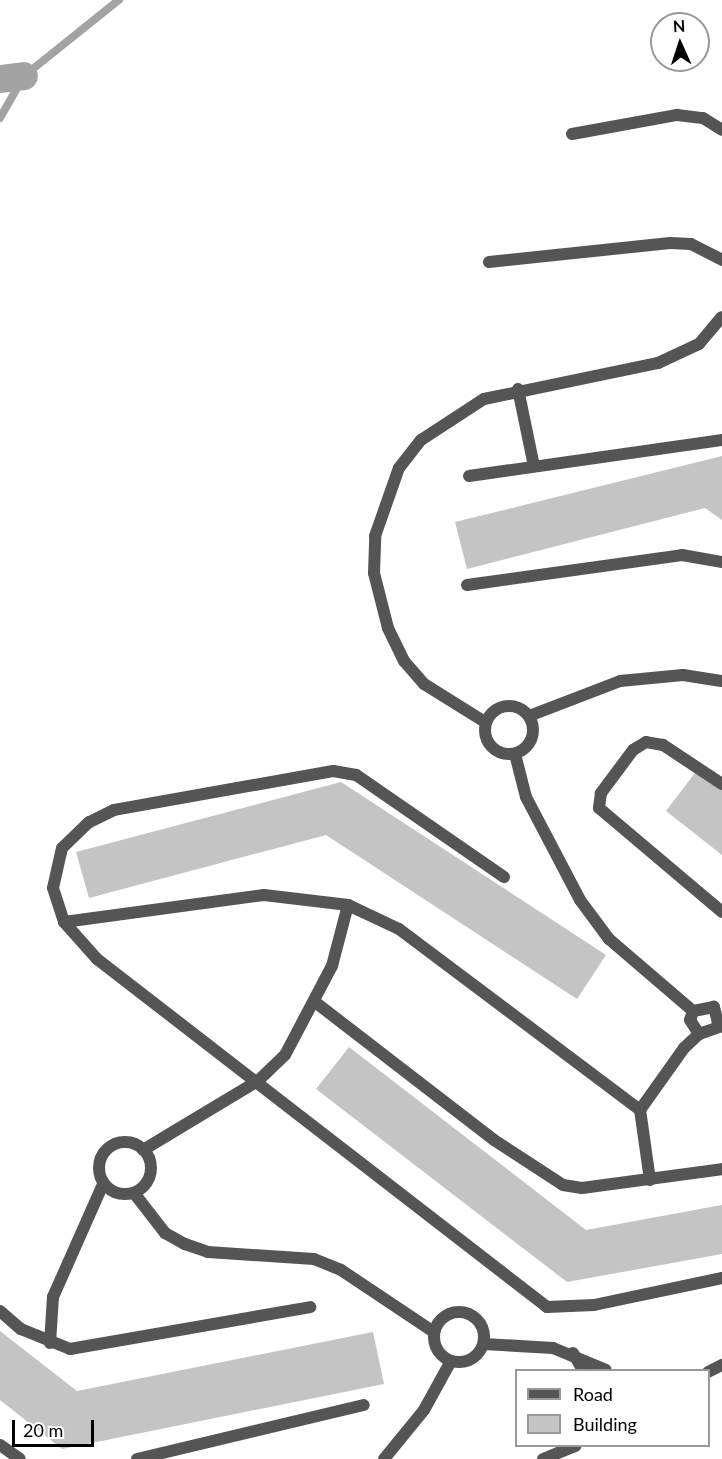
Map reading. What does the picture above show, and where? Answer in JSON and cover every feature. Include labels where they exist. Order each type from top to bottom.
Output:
[{"type":"street","points":[[572,134],[677,115],[703,118],[722,130]]},
{"type":"street","points":[[489,262],[670,243],[691,244],[722,260]]},
{"type":"street","points":[[485,722],[453,706],[404,661],[388,628],[374,573],[375,536],[399,468],[421,440],[484,399],[518,389],[658,363],[699,344],[722,318]]},
{"type":"street","points":[[518,389],[534,466]]},
{"type":"street","points":[[469,476],[722,440]]},
{"type":"street","points":[[467,585],[682,555],[722,562]]},
{"type":"street","points":[[515,754],[495,750],[484,732],[485,722],[505,706],[529,716],[620,681],[683,675],[722,681]]},
{"type":"street","points":[[515,754],[533,734],[529,716]]},
{"type":"street","points":[[722,784],[663,745],[646,742],[633,750],[599,800],[607,819],[722,912]]},
{"type":"street","points":[[515,754],[526,797],[580,900],[609,939],[693,1011]]},
{"type":"street","points":[[504,878],[356,775],[316,772],[114,810],[89,822],[62,848],[55,867],[56,903],[64,922],[97,959],[258,1081],[547,1307],[594,1305],[722,1278]]},
{"type":"street","points":[[64,922],[264,896],[348,905],[399,929],[640,1110],[650,1180]]},
{"type":"street","points":[[143,1150],[258,1081],[285,1055],[332,966],[348,905]]},
{"type":"street","points":[[315,1002],[545,1176],[582,1188],[722,1169]]},
{"type":"street","points":[[640,1110],[699,1034],[721,1028],[714,1007],[693,1011]]},
{"type":"street","points":[[693,1011],[690,1020],[699,1034]]},
{"type":"street","points":[[50,1343],[57,1286],[103,1184],[99,1162],[112,1145],[123,1142],[143,1150]]},
{"type":"street","points":[[103,1184],[117,1194],[134,1193],[149,1179],[143,1150]]},
{"type":"street","points":[[134,1193],[165,1233],[185,1244],[208,1252],[314,1259],[341,1270],[434,1332]]},
{"type":"street","points":[[0,1311],[50,1343],[89,1348],[310,1307]]},
{"type":"street","points":[[466,1313],[482,1325],[484,1344],[471,1360],[451,1361],[437,1350],[434,1332],[446,1316],[466,1313]]},
{"type":"street","points":[[484,1344],[573,1353],[602,1369]]},
{"type":"street","points":[[573,1353],[582,1369]]},
{"type":"street","points":[[384,1459],[424,1410],[451,1361]]},
{"type":"street","points":[[137,1459],[364,1405]]},
{"type":"street","points":[[0,1445],[20,1459]]},
{"type":"street","points":[[543,1459],[573,1447]]},
{"type":"building","points":[[722,456],[722,520],[705,508],[467,569],[455,522]]},
{"type":"building","points":[[698,769],[722,788],[722,855],[666,811]]},
{"type":"building","points":[[341,782],[606,955],[577,999],[326,835],[89,898],[76,852]]},
{"type":"building","points":[[349,1047],[586,1230],[722,1205],[722,1254],[567,1282],[316,1089]]},
{"type":"building","points":[[0,1331],[77,1391],[373,1332],[384,1384],[62,1449],[0,1400]]},
{"type":"waterway","points":[[0,118],[24,76],[119,0]]},
{"type":"waterway","points":[[0,79],[24,76]]}]
